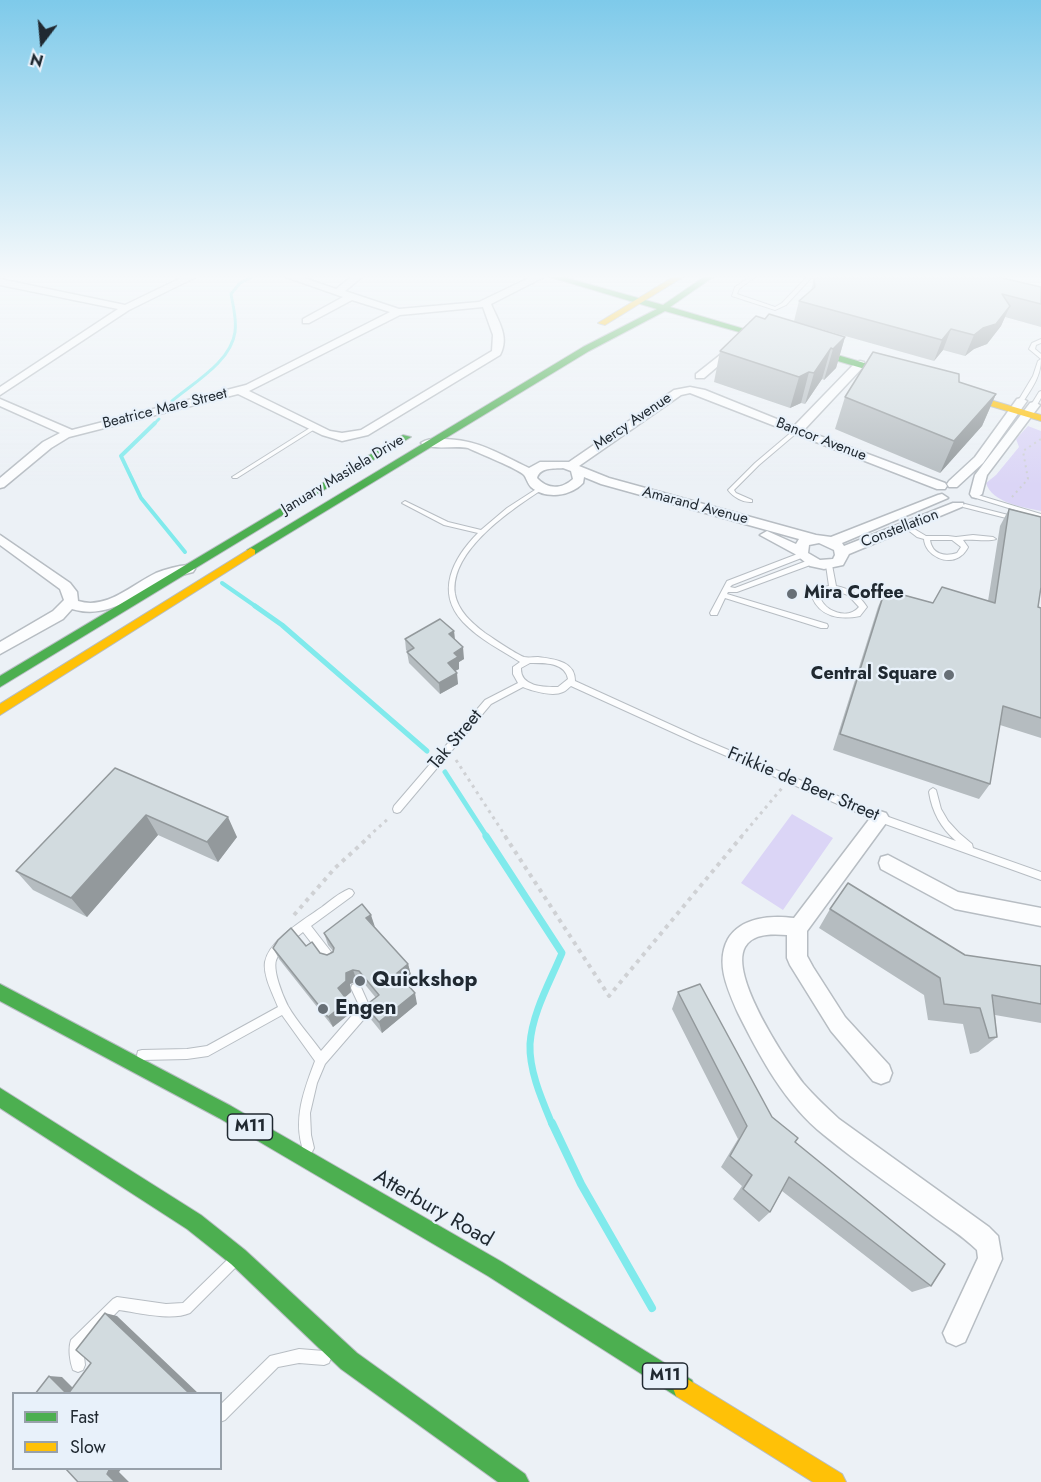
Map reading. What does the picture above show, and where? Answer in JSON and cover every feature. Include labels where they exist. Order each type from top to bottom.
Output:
[{"type":"main road","points":[[558,350],[564,346]]},
{"type":"main road","name":"January Masilela Drive","points":[[0,710],[427,443],[591,346]]},
{"type":"main road","points":[[808,346],[860,364],[906,373],[830,346]]},
{"type":"main road","points":[[951,386],[1030,405],[1041,418]]},
{"type":"main road","points":[[276,516],[330,492],[432,430],[445,427],[455,428]]},
{"type":"main road","name":"January Masilela Drive","points":[[0,682],[422,428]]},
{"type":"main road","name":"Atterbury Road","points":[[0,992],[225,1112],[495,1269],[834,1482]]},
{"type":"main road","points":[[0,1097],[194,1222],[238,1257],[349,1361],[517,1482]]},
{"type":"street","points":[[0,392],[69,346]]},
{"type":"street","name":"Beatrice Mare Street","points":[[0,484],[49,443],[70,434],[239,390],[268,380],[333,346]]},
{"type":"street","points":[[239,390],[315,427],[342,437],[364,433],[491,357],[499,346]]},
{"type":"street","points":[[700,376],[734,346]]},
{"type":"street","points":[[796,431],[860,364]]},
{"type":"street","name":"Mercy Avenue","points":[[574,468],[678,392],[690,390],[701,392]]},
{"type":"street","name":"Bancor Avenue","points":[[701,392],[945,489]]},
{"type":"street","points":[[0,402],[70,434]]},
{"type":"street","points":[[977,496],[981,475],[1030,405]]},
{"type":"street","name":"Constellation","points":[[831,542],[945,489],[979,460],[1030,405]]},
{"type":"street","points":[[455,428],[536,470]]},
{"type":"street","points":[[427,443],[458,442],[472,445],[536,470]]},
{"type":"street","name":"Amarand Avenue","points":[[536,470],[558,463],[605,481],[831,542]]},
{"type":"street","points":[[571,488],[579,480],[574,468]]},
{"type":"street","points":[[536,470],[533,482],[542,488]]},
{"type":"street","name":"Amarand Avenue","points":[[542,488],[556,491],[571,488],[607,491],[745,529],[778,540],[805,556],[829,565]]},
{"type":"street","points":[[945,489],[968,488],[977,496]]},
{"type":"street","points":[[945,489],[962,506]]},
{"type":"street","name":"Constellation","points":[[842,552],[906,526],[975,503],[977,496]]},
{"type":"street","points":[[0,539],[70,592],[70,603],[51,620],[0,649]]},
{"type":"street","points":[[805,556],[804,542],[813,539]]},
{"type":"street","points":[[829,565],[838,562],[842,552],[831,542]]},
{"type":"street","points":[[70,603],[88,608],[102,606],[166,573],[188,569]]},
{"type":"street","points":[[880,818],[842,886],[798,928],[796,944],[797,958],[838,1024],[881,1073]]},
{"type":"street","points":[[888,862],[955,900],[1041,917]]},
{"type":"street","points":[[798,928],[768,925],[749,930],[741,937],[736,944],[732,965],[737,986],[784,1073],[809,1108],[989,1245],[990,1258],[956,1333]]},
{"type":"lane","points":[[1030,405],[1041,359],[1032,349],[1033,346]]},
{"type":"lane","points":[[235,477],[315,427]]},
{"type":"lane","points":[[750,501],[734,494],[731,490],[796,431]]},
{"type":"lane","points":[[542,488],[501,514],[482,532],[459,562],[450,588],[453,603],[458,612],[479,631],[525,662],[517,667],[518,680],[551,691],[560,690],[570,682]]},
{"type":"lane","points":[[977,496],[1041,516]]},
{"type":"lane","points":[[405,503],[446,524],[482,532]]},
{"type":"lane","points":[[962,506],[1027,521]]},
{"type":"lane","points":[[906,526],[927,538],[993,539]]},
{"type":"lane","points":[[927,538],[930,549],[935,555],[945,558],[953,558],[964,550],[965,547],[957,539]]},
{"type":"lane","points":[[724,592],[735,590],[805,556]]},
{"type":"lane","points":[[829,565],[833,588]]},
{"type":"lane","points":[[833,588],[846,590],[857,596],[863,607],[857,614],[838,616],[822,607],[816,597],[820,590],[833,588]]},
{"type":"lane","points":[[714,613],[724,592]]},
{"type":"lane","points":[[724,592],[824,626]]},
{"type":"lane","name":"Frikkie de Beer Street","points":[[525,662],[538,660],[560,664],[572,674],[570,682],[789,779],[880,818],[1041,876]]},
{"type":"lane","name":"Tak Street","points":[[397,809],[488,702],[524,683]]},
{"type":"lane","points":[[933,792],[941,820],[975,853]]},
{"type":"lane","points":[[321,1060],[284,1009],[268,969],[269,960],[284,942],[304,925],[349,893]]},
{"type":"lane","points":[[304,925],[331,960]]},
{"type":"lane","points":[[310,1162],[303,1112],[321,1060],[360,1015],[363,1004],[356,988]]},
{"type":"lane","points":[[120,1057],[208,1051],[284,1009]]},
{"type":"lane","points":[[78,1365],[76,1346],[117,1303],[166,1310],[186,1309],[238,1257]]},
{"type":"lane","points":[[222,1413],[275,1361],[299,1356],[349,1361]]},
{"type":"path","points":[[1004,505],[1010,498],[1028,487],[1032,476],[1023,458],[1023,451],[1041,439]]},
{"type":"path","points":[[448,748],[609,996],[789,779]]},
{"type":"shaded area","points":[[1028,426],[1041,431],[1041,511],[1001,500],[989,490],[986,483],[996,475],[1019,447],[1016,439]]},
{"type":"shaded area","points":[[792,814],[833,838],[783,910],[741,883]]},
{"type":"building","points":[[725,346],[836,346],[831,348],[814,373],[809,372],[799,377],[720,351]]},
{"type":"building","points":[[873,352],[959,374],[959,382],[996,394],[954,441],[845,397]]},
{"type":"building","name":"Central Square","points":[[1009,509],[1041,517],[1041,587],[1038,607],[1041,608],[1041,718],[1003,706],[990,784],[840,734],[885,590],[933,603],[942,587],[995,603]]},
{"type":"building","points":[[440,619],[454,631],[449,634],[463,647],[454,653],[458,657],[448,663],[457,673],[439,683],[407,652],[414,648],[405,639]]},
{"type":"building","points":[[115,768],[228,817],[207,842],[146,815],[71,898],[16,871]]},
{"type":"building","points":[[848,883],[965,955],[1041,966],[1041,1004],[992,995],[997,1037],[989,1038],[980,1008],[944,1004],[940,978],[830,909]]},
{"type":"building","points":[[362,904],[371,915],[366,918],[408,964],[397,973],[415,993],[379,1022],[365,1006],[379,995],[359,971],[353,970],[346,973],[346,981],[338,988],[348,1001],[328,1017],[273,948],[291,928],[306,946],[312,942],[320,953],[327,955],[333,952],[334,948],[324,933]]},
{"type":"building","points":[[700,984],[772,1117],[798,1138],[795,1142],[945,1264],[931,1286],[789,1177],[770,1212],[743,1189],[752,1175],[730,1156],[747,1126],[678,992]]},
{"type":"building","points":[[105,1313],[188,1392],[69,1392],[91,1363],[76,1350]]},
{"type":"building","points":[[49,1376],[65,1392],[37,1392]]},
{"type":"building","points":[[67,1470],[109,1470],[107,1474],[115,1482],[78,1482]]},
{"type":"waterway","points":[[172,401],[210,371],[230,346]]},
{"type":"waterway","points":[[155,423],[159,419]]},
{"type":"waterway","points":[[155,423],[121,456],[141,498],[185,552]]},
{"type":"waterway","points":[[222,583],[258,608]]},
{"type":"waterway","points":[[255,606],[282,625],[427,751]]},
{"type":"waterway","points":[[445,772],[487,837]]},
{"type":"waterway","points":[[486,836],[562,953],[538,1009],[530,1044],[534,1075],[552,1124]]},
{"type":"waterway","points":[[552,1123],[581,1184],[652,1308]]},
{"type":"traffic: fast","points":[[251,552],[591,346]]},
{"type":"traffic: fast","points":[[807,349],[895,375]]},
{"type":"traffic: fast","points":[[0,682],[406,437]]},
{"type":"traffic: fast","points":[[0,992],[225,1112],[495,1269],[684,1388]]},
{"type":"traffic: fast","points":[[0,1097],[194,1222],[238,1257],[349,1361],[517,1482]]},
{"type":"traffic: slow","points":[[960,394],[1041,418]]},
{"type":"traffic: slow","points":[[0,710],[251,552]]},
{"type":"traffic: slow","points":[[684,1388],[834,1482]]},
{"type":"place","name":"Mira Coffee","points":[[792,594]]},
{"type":"place","name":"Central Square","points":[[949,675]]},
{"type":"place","name":"Quickshop","points":[[360,981]]},
{"type":"place","name":"Engen","points":[[323,1009]]}]
